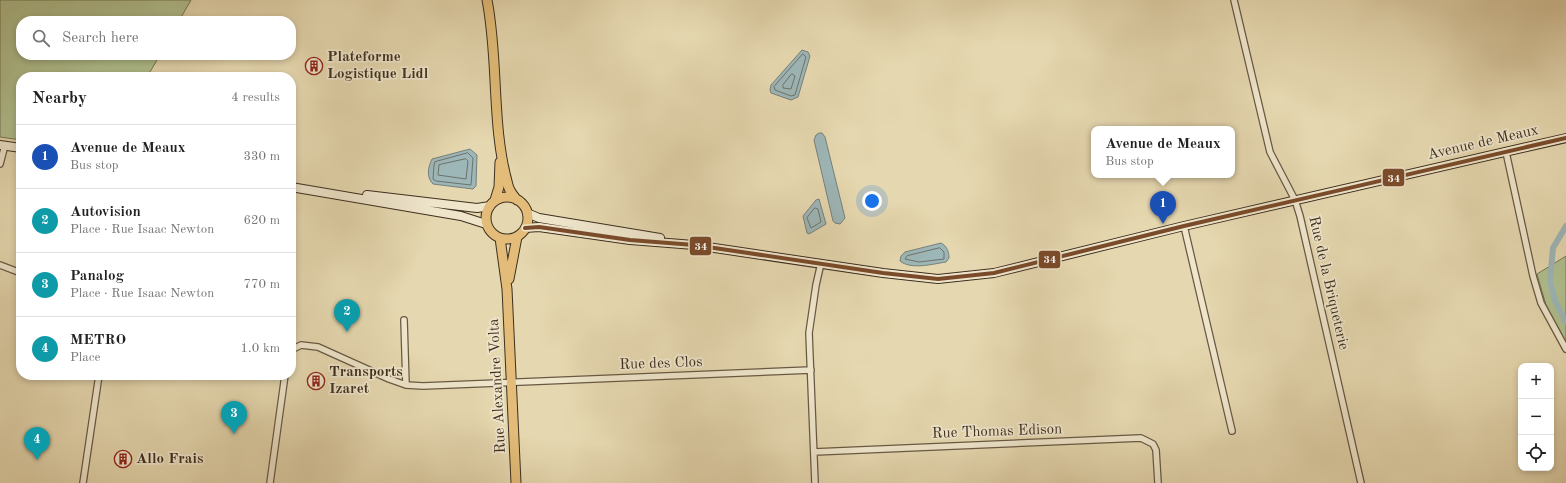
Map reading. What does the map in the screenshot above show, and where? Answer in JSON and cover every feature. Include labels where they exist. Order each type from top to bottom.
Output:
[{"type":"main road","points":[[486,0],[492,33],[501,148],[508,185],[510,192],[525,208],[527,213],[525,228],[517,237],[511,239],[500,238],[491,233],[486,224],[487,211],[493,203],[499,188],[501,148]]},
{"type":"main road","points":[[493,203],[506,197],[517,200]]},
{"type":"main road","name":"Rue Alexandre Volta","points":[[507,289],[517,237]]},
{"type":"main road","name":"Rue Alexandre Volta","points":[[500,238],[507,289],[516,483]]},
{"type":"street","name":"Rue de la Briqueterie","points":[[1234,0],[1270,152],[1295,200],[1317,289],[1361,483]]},
{"type":"street","name":"Avenue de Meaux","points":[[694,245],[821,263],[883,274],[938,279],[994,273],[1184,226],[1566,138]]},
{"type":"street","points":[[0,164],[2,145],[16,147]]},
{"type":"street","points":[[1506,152],[1533,276],[1541,303],[1566,349]]},
{"type":"street","points":[[296,188],[461,216],[486,224]]},
{"type":"street","points":[[319,191],[326,190],[477,208],[493,203]]},
{"type":"street","points":[[527,213],[539,218],[633,232],[694,245]]},
{"type":"street","points":[[1184,226],[1232,431]]},
{"type":"street","points":[[525,228],[539,227],[622,239],[694,245]]},
{"type":"street","points":[[816,483],[809,333],[816,285],[821,263]]},
{"type":"street","points":[[0,265],[16,271]]},
{"type":"street","points":[[296,348],[301,345],[318,347],[406,385],[404,320]]},
{"type":"street","name":"Rue des Clos","points":[[406,385],[422,386],[811,370]]},
{"type":"street","points":[[84,483],[98,380]]},
{"type":"street","points":[[270,483],[284,380]]},
{"type":"street","name":"Rue Thomas Edison","points":[[814,452],[1141,438],[1153,444],[1156,450],[1158,483]]},
{"type":"green space","points":[[0,0],[191,0],[182,16],[16,16],[16,60],[157,60],[150,72],[16,72],[16,139],[0,137]]},
{"type":"green space","points":[[1566,256],[1566,346],[1550,319],[1537,274]]},
{"type":"water","points":[[802,50],[808,52],[810,56],[798,97],[791,100],[771,93],[771,85]]},
{"type":"water","points":[[822,133],[825,137],[845,218],[840,224],[833,221],[814,140],[816,135]]},
{"type":"water","points":[[470,149],[477,155],[476,186],[473,189],[433,184],[429,178],[428,172],[432,159]]},
{"type":"water","points":[[819,199],[826,224],[809,234],[807,233],[803,216],[816,200]]},
{"type":"water","points":[[941,243],[948,251],[949,258],[946,262],[916,266],[905,264],[900,261],[901,256],[905,252]]},
{"type":"waterway","points":[[1566,226],[1553,248],[1550,280],[1555,301],[1566,322]]},
{"type":"transit line","name":"34","points":[[525,228],[539,227],[630,240],[694,245],[883,273],[938,279],[994,273],[1184,226],[1566,138]]},
{"type":"place","name":"Plateforme Logistique Lidl","points":[[314,66]]},
{"type":"place","name":"Avenue de Meaux","points":[[1163,224]]},
{"type":"place","name":"Autovision","points":[[347,332]]},
{"type":"place","name":"Transports Izaret","points":[[316,381]]},
{"type":"place","name":"Panalog","points":[[234,434]]},
{"type":"place","name":"Allo Frais","points":[[123,459]]},
{"type":"place","name":"METRO","points":[[37,460]]}]
